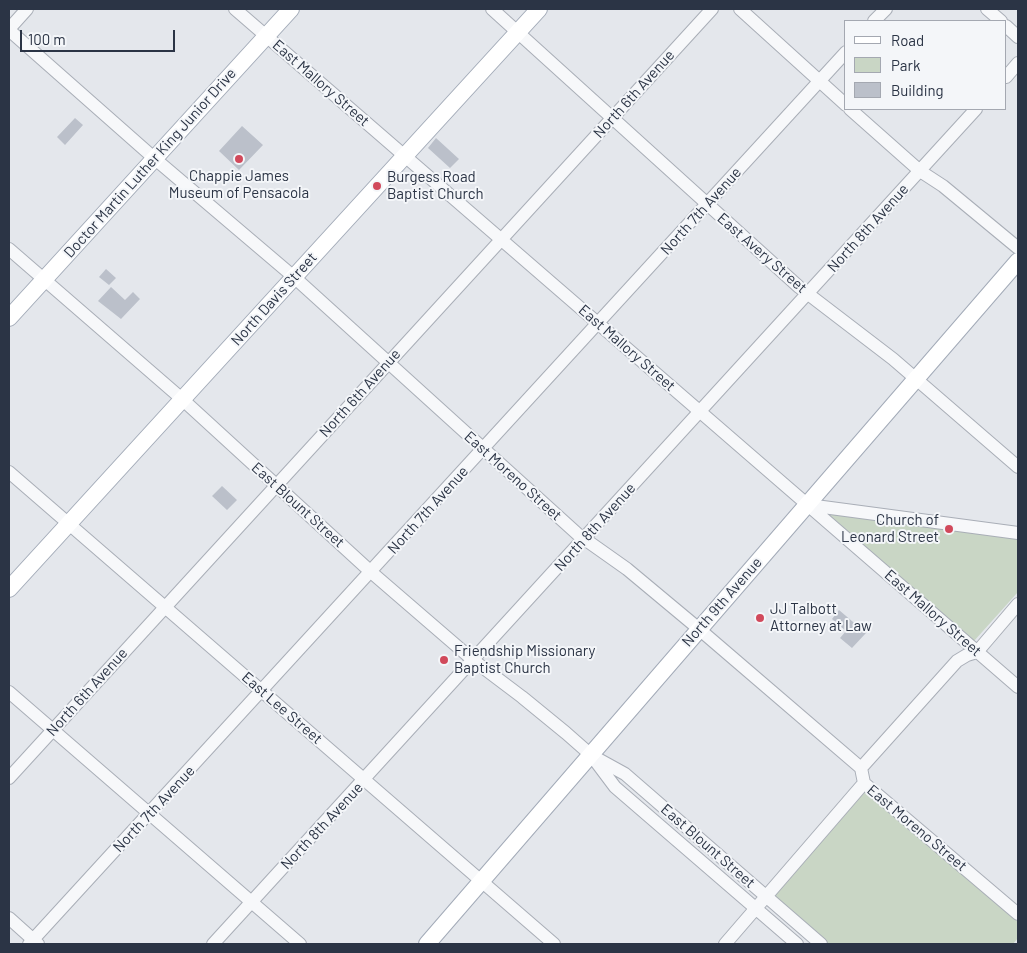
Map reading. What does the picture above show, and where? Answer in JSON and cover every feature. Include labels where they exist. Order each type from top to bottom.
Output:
[{"type":"main road","name":"Doctor Martin Luther King Junior Drive","points":[[9,318],[291,9]]},
{"type":"main road","name":"North Davis Street","points":[[9,590],[539,9]]},
{"type":"main road","name":"North 9th Avenue","points":[[427,944],[1018,260]]},
{"type":"street","points":[[9,30],[27,9]]},
{"type":"street","name":"East Mallory Street","points":[[235,9],[1018,687]]},
{"type":"street","name":"East Avery Street","points":[[492,9],[808,294],[916,378],[1018,467]]},
{"type":"street","name":"North 6th Avenue","points":[[9,778],[712,9]]},
{"type":"street","points":[[740,9],[844,103]]},
{"type":"street","points":[[875,20],[886,9]]},
{"type":"street","points":[[987,9],[1000,20]]},
{"type":"street","points":[[1007,27],[1018,37]]},
{"type":"street","name":"East Moreno Street","points":[[9,30],[154,158],[294,277],[583,539],[627,569],[861,768],[864,783],[1018,914]]},
{"type":"street","name":"North 7th Avenue","points":[[33,943],[844,54]]},
{"type":"street","points":[[1007,76],[1018,63]]},
{"type":"street","points":[[851,110],[920,171],[943,186],[1018,248]]},
{"type":"street","name":"North 8th Avenue","points":[[213,944],[975,110]]},
{"type":"street","name":"East Blount Street","points":[[9,249],[182,400],[371,572],[473,660],[522,696],[591,755],[625,774],[821,944]]},
{"type":"street","name":"East Lee Street","points":[[9,472],[554,944]]},
{"type":"street","points":[[808,505],[1018,533]]},
{"type":"street","points":[[861,768],[957,661],[977,652],[1018,604]]},
{"type":"street","points":[[9,692],[300,944]]},
{"type":"street","name":"East Blount Street","points":[[591,755],[614,787],[797,944]]},
{"type":"street","points":[[725,944],[864,783]]},
{"type":"street","points":[[9,918],[33,943]]},
{"type":"green space","points":[[827,513],[1018,539],[1018,592],[974,641]]},
{"type":"green space","points":[[865,792],[1018,922],[1018,938],[1013,944],[828,944],[773,896]]},
{"type":"building","points":[[75,118],[83,125],[65,145],[57,137]]},
{"type":"building","name":"Chappie James Museum of Pensacola","points":[[242,126],[263,145],[239,170],[219,151]]},
{"type":"building","points":[[436,138],[459,159],[450,168],[428,148]]},
{"type":"building","points":[[106,269],[116,278],[109,285],[99,277]]},
{"type":"building","points":[[111,287],[125,300],[133,292],[140,299],[121,319],[98,301]]},
{"type":"building","points":[[222,486],[237,500],[227,510],[212,496]]},
{"type":"building","points":[[839,610],[866,633],[852,648],[840,638],[846,631],[832,619]]},
{"type":"place","name":"Chappie James Museum of Pensacola","points":[[239,159]]},
{"type":"place","name":"Burgess Road Baptist Church","points":[[377,186]]},
{"type":"place","name":"Church of Leonard Street","points":[[949,529]]},
{"type":"place","name":"JJ Talbott Attorney at Law","points":[[760,618]]},
{"type":"place","name":"Friendship Missionary Baptist Church","points":[[444,660]]}]
